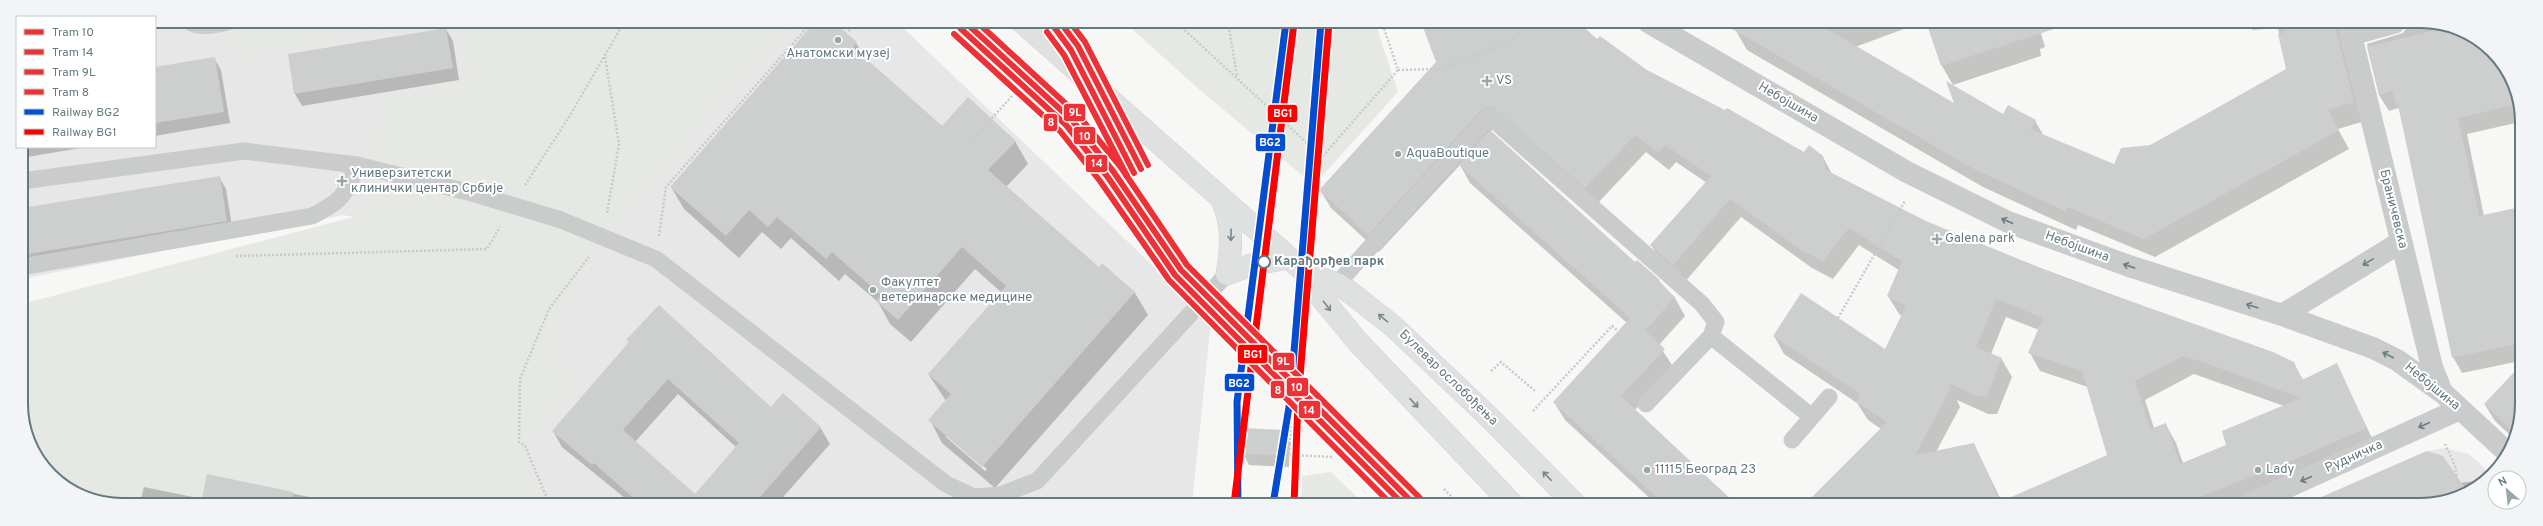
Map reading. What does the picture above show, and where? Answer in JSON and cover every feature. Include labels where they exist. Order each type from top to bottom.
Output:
[{"type":"main road","name":"Булевар ослобођења","points":[[1029,28],[1306,273],[1320,296],[1358,342],[1506,498]]},
{"type":"main road","points":[[1222,198],[1230,218],[1231,231],[1227,274]]},
{"type":"main road","points":[[1227,274],[1239,268],[1288,258]]},
{"type":"main road","name":"Булевар ослобођења","points":[[1306,273],[1337,284],[1393,326],[1489,417],[1569,498]]},
{"type":"street","name":"Небојшина","points":[[1658,28],[1907,172],[2008,222],[2129,266],[2282,315],[2373,348],[2411,368],[2443,393],[2503,449]]},
{"type":"street","name":"Браничевска","points":[[2349,29],[2432,367],[2443,393]]},
{"type":"street","points":[[2282,315],[2401,242]]},
{"type":"street","name":"Рудничка","points":[[2263,498],[2460,409]]},
{"type":"lane","points":[[1337,284],[1489,116],[1702,304],[1716,322],[1711,336],[1646,404]]},
{"type":"lane","points":[[28,180],[244,151],[357,165],[472,193],[560,220],[656,259],[946,484],[974,497],[1000,495],[1037,481],[1227,274]]},
{"type":"lane","points":[[28,266],[312,216],[332,206],[347,192],[357,165]]},
{"type":"lane","points":[[1711,336],[1812,418]]},
{"type":"lane","points":[[1792,440],[1829,397]]},
{"type":"path","points":[[233,256],[487,249],[512,205],[621,28]]},
{"type":"path","points":[[656,259],[666,187],[807,28]]},
{"type":"path","points":[[846,28],[851,32]]},
{"type":"path","points":[[1183,28],[1237,76],[1322,157],[1398,70],[1441,69],[1512,41],[1524,28]]},
{"type":"path","points":[[1229,28],[1237,76]]},
{"type":"path","points":[[1384,28],[1398,70]]},
{"type":"path","points":[[547,498],[526,446],[519,442],[520,379],[549,309],[603,238],[619,144],[605,56]]},
{"type":"path","points":[[973,139],[1012,96]]},
{"type":"path","points":[[1838,318],[1909,194]]},
{"type":"path","points":[[1533,411],[1612,326],[1618,331]]},
{"type":"path","points":[[1491,371],[1501,362],[1535,391]]},
{"type":"path","points":[[1291,413],[1289,455],[1332,457]]},
{"type":"path","points":[[2442,440],[2452,458],[2459,490]]},
{"type":"path","points":[[1282,444],[1290,444]]},
{"type":"path","points":[[1444,489],[1453,498]]},
{"type":"shaded area","name":"Факултет ветеринарске медицине","points":[[156,28],[903,28],[1211,321],[1193,498],[519,498],[498,377],[593,259],[343,215],[28,278],[28,148],[156,148]]},
{"type":"shaded area","points":[[240,28],[385,28],[234,59],[225,33]]},
{"type":"shaded area","points":[[459,28],[787,28],[668,164],[573,285],[548,353],[581,380],[526,446],[541,498],[122,498],[98,495],[86,491],[65,479],[47,461],[35,440],[29,416],[28,302],[361,215],[382,96],[468,81]]},
{"type":"shaded area","points":[[1131,28],[1377,28],[1398,92],[1314,185],[1201,91]]},
{"type":"shaded area","points":[[2445,448],[2469,454],[2487,470],[2478,479],[2457,491],[2427,498],[2352,498],[2347,486],[2427,451]]},
{"type":"shaded area","points":[[1331,472],[1358,498],[1301,498],[1302,476]]},
{"type":"building","points":[[446,28],[453,68],[294,94],[288,54]]},
{"type":"building","points":[[810,28],[841,28],[857,42],[853,47],[942,126],[968,97],[1016,141],[988,170],[1099,267],[1102,263],[1135,292],[982,467],[928,420],[951,394],[928,374],[1006,286],[962,247],[898,320],[876,301],[881,295],[832,252],[826,259],[777,217],[768,227],[749,210],[726,236],[670,187]]},
{"type":"building","points":[[1423,28],[1585,28],[1597,39],[1600,36],[1647,70],[1725,110],[1727,108],[1804,152],[1809,145],[1823,156],[1826,170],[1926,221],[2060,276],[2273,352],[2294,362],[2302,380],[2337,363],[2367,428],[2276,467],[2198,498],[2009,498],[2107,455],[2082,371],[2028,353],[2043,318],[1996,299],[1976,347],[2002,358],[1987,396],[1977,396],[1948,383],[1951,388],[1915,455],[1974,443],[1998,498],[1811,498],[1887,422],[1856,402],[1860,394],[1773,336],[1801,293],[1885,349],[1906,306],[1887,296],[1902,261],[1849,228],[1823,261],[1801,250],[1730,199],[1673,265],[1650,245],[1711,176],[1665,145],[1658,152],[1635,135],[1585,188],[1491,106],[1482,109],[1368,235],[1319,190],[1436,62]],"holes":[[[2183,356],[2301,398],[2222,431],[2226,445],[2180,464],[2166,423],[2150,429],[2135,381]]]},
{"type":"building","points":[[1730,28],[1825,28],[1954,103],[1946,81],[2003,114],[2008,105],[2036,120],[2030,129],[2114,164],[2121,148],[2151,145],[2286,69],[2278,34],[2285,32],[2285,28],[2335,28],[2354,102],[2328,110],[2339,130],[2144,239],[2067,207],[2065,211],[1972,168]]},
{"type":"building","points":[[1928,28],[2057,28],[1941,66]]},
{"type":"building","points":[[2439,30],[2463,38],[2478,47],[2492,60],[2505,80],[2513,105],[2458,118],[2479,216],[2515,208],[2515,344],[2452,358],[2398,105],[2396,105],[2392,91],[2379,95],[2367,47]]},
{"type":"building","points":[[215,57],[224,112],[156,123],[156,67]]},
{"type":"building","points":[[1490,130],[1635,262],[1637,260],[1660,280],[1658,282],[1675,297],[1645,331],[1665,349],[1621,396],[1730,498],[1657,498],[1553,402],[1630,318],[1459,165]]},
{"type":"building","points":[[220,176],[227,221],[28,254],[28,207]]},
{"type":"building","points":[[659,305],[771,407],[783,393],[821,427],[759,498],[633,498],[594,463],[592,465],[552,431],[629,342],[626,340]],"holes":[[[668,379],[739,443],[695,494],[623,430]]]},
{"type":"building","points":[[2515,371],[2515,404],[2511,430],[2484,404]]},
{"type":"building","points":[[1243,428],[1283,430],[1282,455],[1242,454]]},
{"type":"building","points":[[2427,451],[2443,456],[2464,487],[2445,495],[2427,498],[2319,498]]},
{"type":"building","points":[[207,474],[293,492],[292,498],[202,498]]},
{"type":"tram line","name":"14","points":[[960,28],[1066,125],[1107,176],[1175,275],[1397,498]]},
{"type":"tram line","name":"10","points":[[972,28],[1072,120],[1113,171],[1181,270],[1408,498]]},
{"type":"tram line","name":"9L","points":[[984,28],[1078,115],[1120,166],[1187,265],[1420,498]]},
{"type":"tram line","name":"14","points":[[1055,28],[1071,50],[1134,173]]},
{"type":"tram line","name":"10","points":[[1064,28],[1078,46],[1141,169]]},
{"type":"tram line","name":"9L","points":[[1074,28],[1085,42],[1148,165]]},
{"type":"tram line","name":"8","points":[[1047,32],[1064,55],[1127,176]]},
{"type":"tram line","name":"8","points":[[954,34],[1060,131],[1100,181],[1169,280],[1385,498]]},
{"type":"rail line","name":"BG2","points":[[1238,498],[1237,402],[1285,28]]},
{"type":"rail line","name":"BG1","points":[[1235,498],[1293,28]]},
{"type":"rail line","name":"BG2","points":[[1274,498],[1290,401],[1321,28]]},
{"type":"rail line","name":"BG1","points":[[1294,498],[1298,401],[1329,28]]},
{"type":"place","name":"Анатомски музеј","points":[[838,40]]},
{"type":"place","name":"VS","points":[[1487,81]]},
{"type":"place","name":"AquaBoutique","points":[[1398,154]]},
{"type":"place","name":"Универзитетски клинички центар Србије","points":[[342,181]]},
{"type":"place","name":"Galena park","points":[[1937,239]]},
{"type":"place","name":"Карађорђев парк","points":[[1264,262]]},
{"type":"place","name":"Факултет ветеринарске медицине","points":[[873,290]]},
{"type":"place","name":"11115 Београд 23","points":[[1647,470]]},
{"type":"place","name":"Lady","points":[[2258,470]]}]
